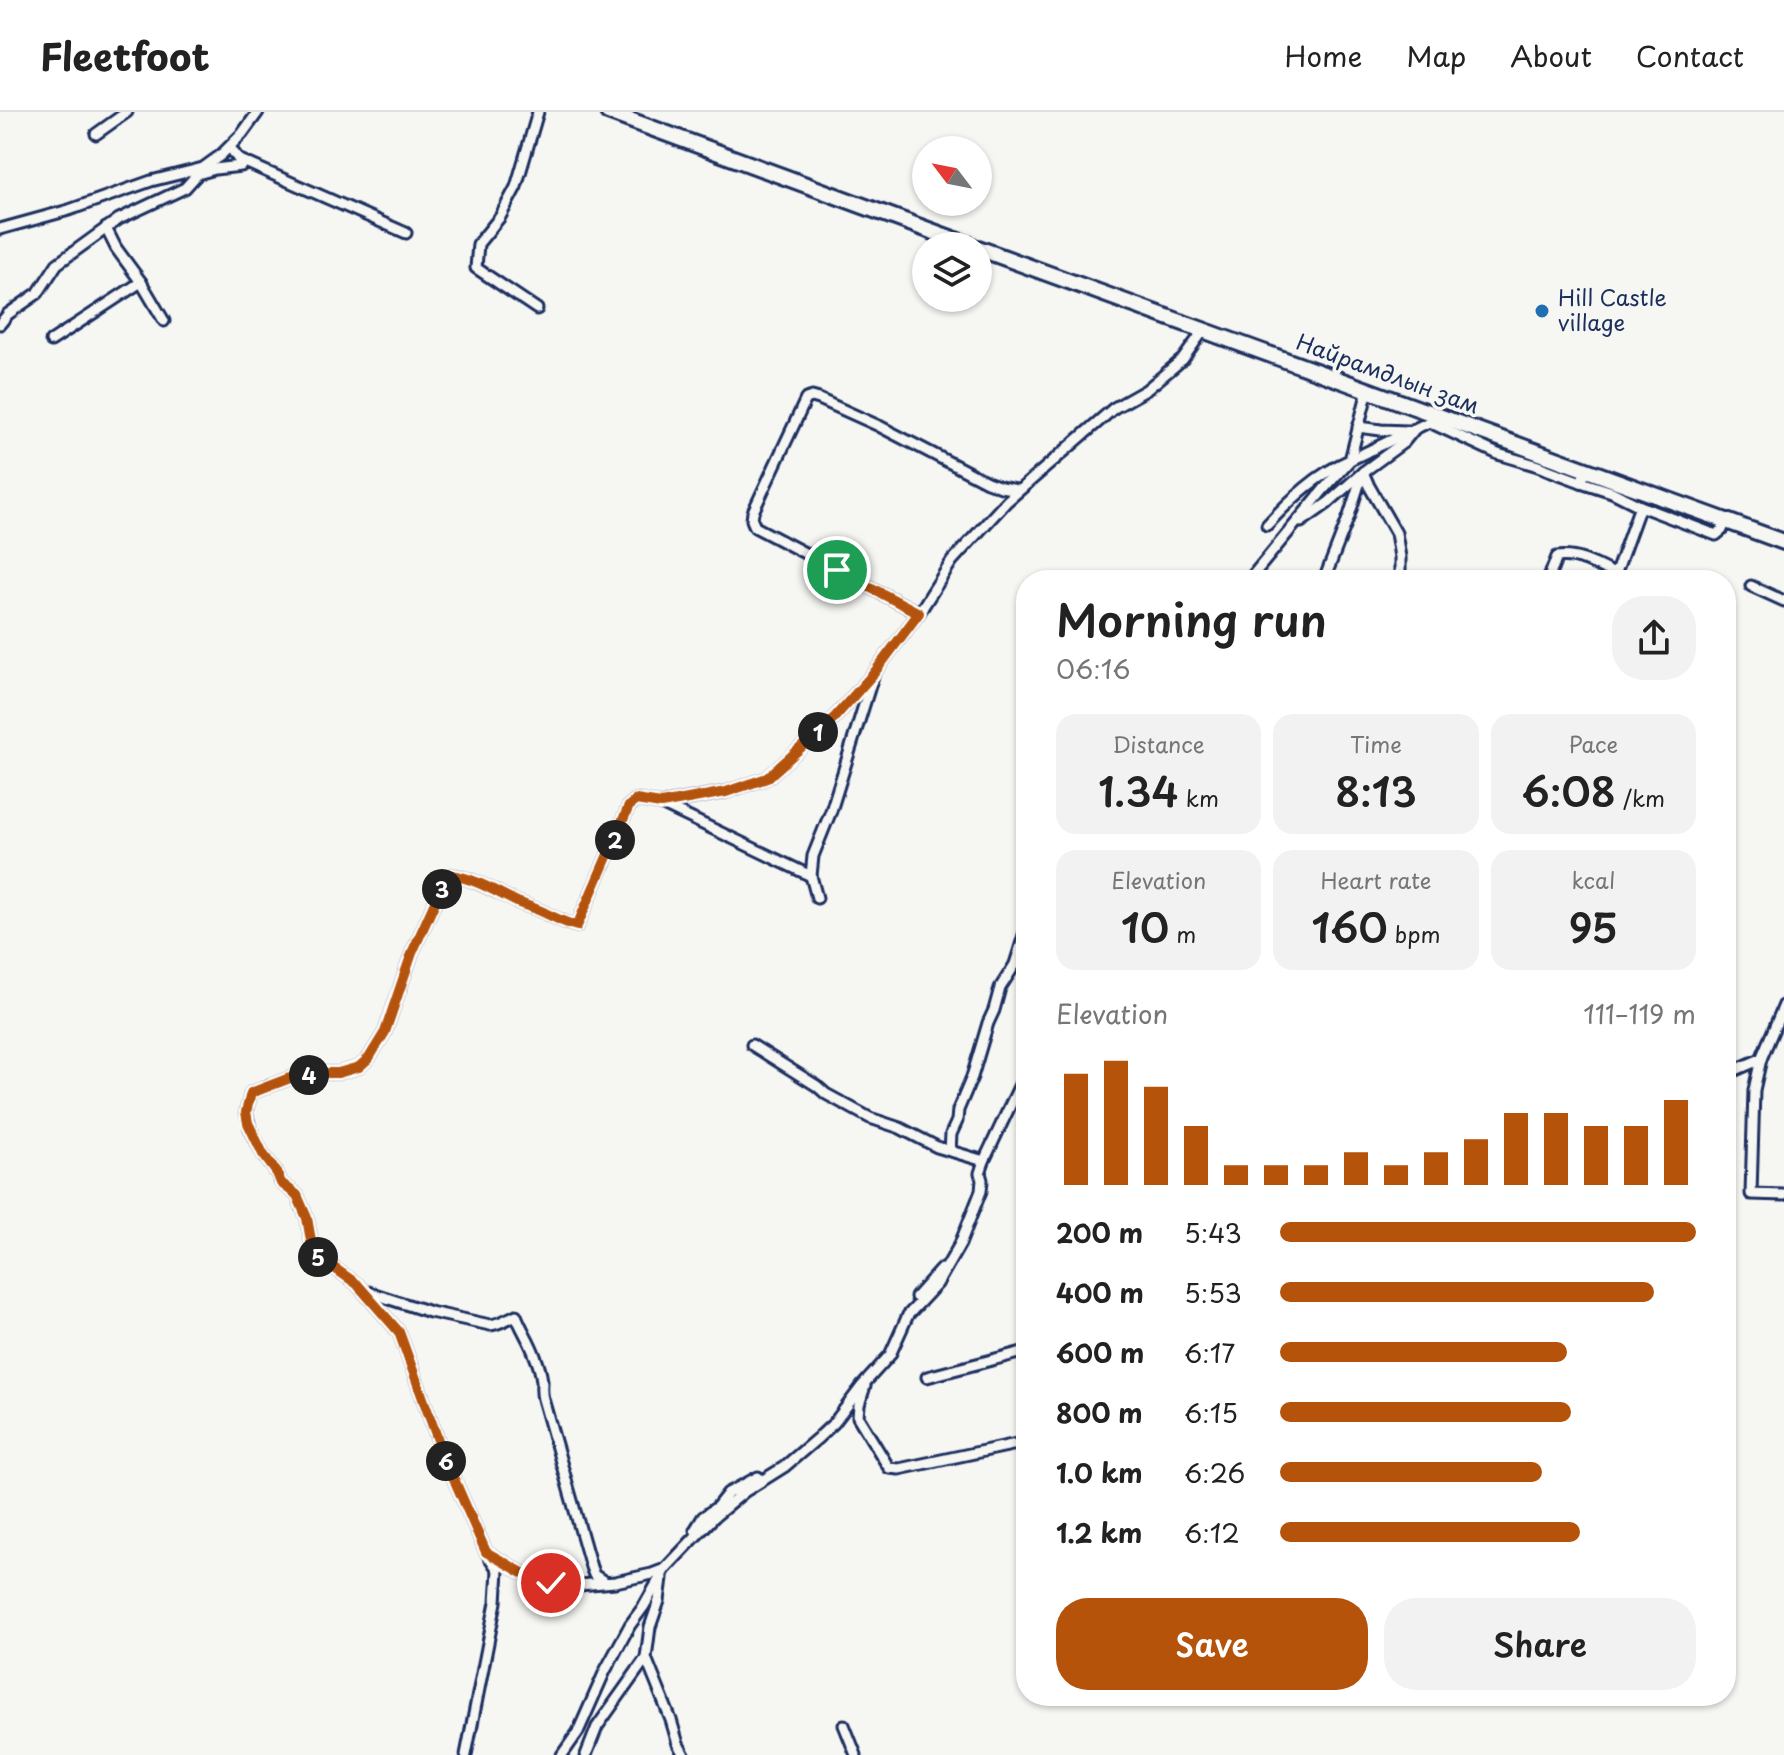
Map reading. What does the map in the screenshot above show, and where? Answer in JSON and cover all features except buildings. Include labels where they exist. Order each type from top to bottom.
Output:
[{"type":"main road","points":[[608,112],[934,232]]},
{"type":"main road","name":"Найрамдлын зам","points":[[992,253],[1368,390],[1433,419],[1584,475],[1784,542]]},
{"type":"street","points":[[96,134],[127,112]]},
{"type":"street","points":[[0,324],[8,314],[38,293],[57,264],[119,219],[185,188],[200,171],[230,147],[258,112]]},
{"type":"street","points":[[537,309],[476,268],[476,254],[478,244],[500,217],[516,187],[538,112]]},
{"type":"street","points":[[230,147],[238,159],[406,233]]},
{"type":"street","points":[[0,229],[69,210],[151,181],[241,166]]},
{"type":"street","points":[[106,228],[164,321]]},
{"type":"street","points":[[51,341],[141,282]]},
{"type":"street","points":[[661,804],[726,792],[767,778],[834,718],[874,673],[919,613],[952,561],[1017,490],[1114,408],[1146,390],[1183,359],[1203,331]]},
{"type":"street","points":[[1257,570],[1350,460],[1368,390]]},
{"type":"street","points":[[919,613],[755,527],[753,512],[806,399],[819,399],[987,482],[1017,490]]},
{"type":"street","points":[[1267,525],[1310,484],[1335,466],[1433,419]]},
{"type":"street","points":[[1358,427],[1412,430]]},
{"type":"street","points":[[1294,526],[1404,442],[1412,430]]},
{"type":"street","points":[[1328,570],[1363,472]]},
{"type":"street","points":[[1363,472],[1396,533],[1400,570]]},
{"type":"street","points":[[1584,475],[1640,506],[1716,535],[1726,521]]},
{"type":"street","points":[[1617,570],[1640,506]]},
{"type":"street","points":[[1552,570],[1557,557],[1569,555],[1602,570]]},
{"type":"street","points":[[1751,586],[1784,601]]},
{"type":"street","points":[[817,898],[811,876],[813,856],[831,811],[874,673]]},
{"type":"street","points":[[466,1755],[496,1602],[498,1570],[486,1552],[443,1454],[399,1332],[365,1291],[322,1261],[313,1250],[307,1218],[297,1195],[281,1183],[248,1123],[246,1112],[251,1093],[290,1078],[338,1073],[359,1067],[369,1058],[385,1032],[412,953],[440,891],[451,875],[480,883],[562,923],[577,926],[629,806],[636,800],[661,804],[811,876]]},
{"type":"street","points":[[950,1151],[958,1110],[972,1077],[1000,988],[1016,960]]},
{"type":"street","points":[[1784,1005],[1761,1059],[1754,1090],[1751,1194],[1784,1195]]},
{"type":"street","points":[[752,1045],[826,1094],[870,1118],[900,1128],[931,1144],[984,1161]]},
{"type":"street","points":[[1736,1070],[1761,1059]]},
{"type":"street","points":[[562,1755],[578,1732],[630,1625],[664,1572],[714,1517],[744,1492],[799,1455],[834,1423],[890,1355],[904,1322],[937,1284],[956,1251],[981,1191],[980,1173],[984,1161],[1016,1093]]},
{"type":"street","points":[[365,1291],[430,1312],[490,1325],[516,1315],[536,1359],[542,1380],[540,1389],[592,1571],[605,1583]]},
{"type":"street","points":[[927,1377],[1016,1354]]},
{"type":"street","points":[[865,1383],[858,1417],[889,1468],[899,1469],[1016,1444]]},
{"type":"street","points":[[486,1552],[528,1576],[551,1583],[605,1583],[664,1572]]},
{"type":"street","points":[[586,1755],[597,1727],[646,1658],[650,1627],[664,1572]]},
{"type":"street","points":[[646,1658],[684,1755]]},
{"type":"street","points":[[844,1725],[856,1755]]},
{"type":"place","name":"Hill Castle village","points":[[1542,311]]},
{"type":"route","points":[[551,1583],[528,1576],[486,1552],[443,1454],[399,1332],[365,1291],[316,1255],[307,1218],[297,1195],[281,1183],[250,1128],[246,1112],[251,1093],[280,1080],[316,1073],[338,1073],[364,1064],[385,1032],[412,953],[440,891],[451,875],[480,883],[562,923],[577,926],[629,806],[636,800],[661,804],[726,792],[767,778],[834,718],[874,673],[919,613],[837,570]]}]
